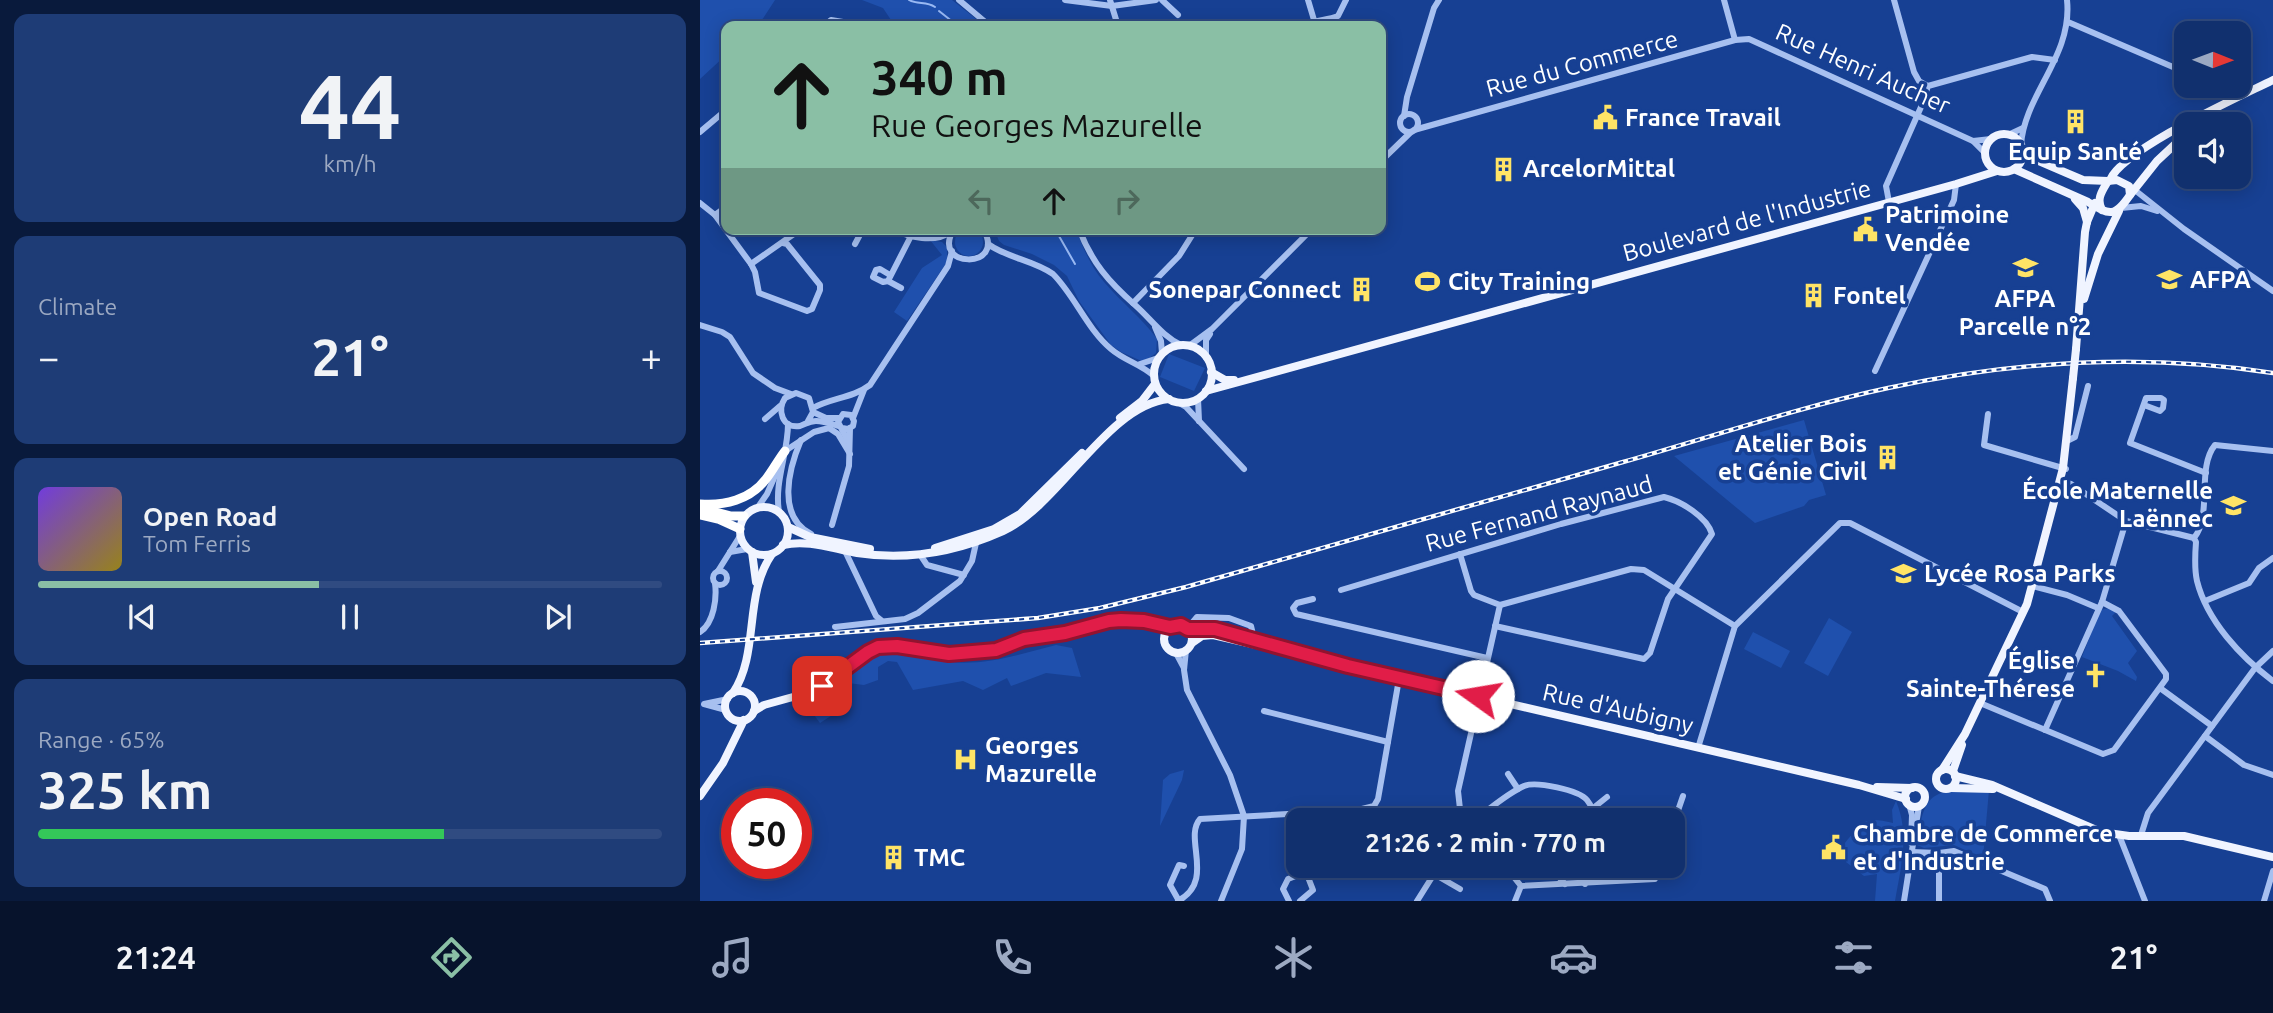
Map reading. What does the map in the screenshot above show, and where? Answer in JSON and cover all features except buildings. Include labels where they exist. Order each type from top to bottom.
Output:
[{"type":"highway","points":[[700,506],[727,503],[751,493],[767,478],[785,451]]},
{"type":"highway","points":[[700,506],[731,516],[744,516]]},
{"type":"highway","points":[[700,515],[718,519],[740,533]]},
{"type":"main road","points":[[2087,222],[2098,208],[2100,195],[2109,181],[2138,154],[2187,122],[2273,80]]},
{"type":"main road","points":[[2214,112],[2222,106]]},
{"type":"main road","points":[[1977,178],[1991,139],[2008,135],[2022,150],[2083,180],[2124,182],[2131,190]]},
{"type":"main road","points":[[2078,321],[2092,270],[2120,209],[2131,190],[2174,145]]},
{"type":"main road","points":[[1985,156],[1997,171],[2008,172],[2021,160],[2022,150]]},
{"type":"main road","points":[[2014,169],[2098,208],[2113,213],[2120,209]]},
{"type":"main road","name":"Boulevard de l'Industrie","points":[[1206,391],[1997,171]]},
{"type":"main road","points":[[2064,468],[2087,222],[2079,202],[2070,195]]},
{"type":"main road","points":[[732,743],[728,714],[731,696],[740,683],[746,663],[756,588],[764,565],[772,554],[783,545],[796,542],[889,556],[920,556],[962,544],[1020,514],[1128,410],[1142,401],[1154,380],[1160,356],[1185,346],[1206,358],[1211,372],[1206,391],[1198,399],[1179,403],[1158,390],[1154,380]]},
{"type":"main road","name":"Boulevard de l'Industrie","points":[[1211,372],[1225,380],[1244,380]]},
{"type":"main road","points":[[756,588],[750,551],[740,533],[744,516],[758,507],[773,508],[779,512],[788,527],[810,537],[836,543],[891,552],[976,543],[1025,518],[1126,418],[1149,403],[1169,399]]},
{"type":"main road","points":[[2002,789],[1951,788],[1938,783],[1907,792],[1907,802],[1919,806],[1938,783],[1938,773],[1965,734],[2023,612],[2061,481],[2069,440],[2068,430]]},
{"type":"main road","points":[[783,545],[788,527]]},
{"type":"main road","points":[[750,551],[759,555],[772,554]]},
{"type":"main road","points":[[700,796],[723,763],[744,720],[754,712],[785,698],[822,686],[878,647],[897,646],[949,654],[996,650],[1024,639],[1065,633],[1109,621],[1133,621],[1186,628],[1192,636],[1189,647],[1175,653],[1166,645],[1164,637],[1155,630],[1133,621]]},
{"type":"main road","points":[[1164,637],[1170,627]]},
{"type":"main road","name":"Rue d'Aubigny","points":[[1186,628],[1215,629],[1328,661]]},
{"type":"main road","name":"Rue d'Aubigny","points":[[1189,647],[1202,636],[1213,635],[1859,785],[1907,802]]},
{"type":"main road","points":[[746,663],[754,712]]},
{"type":"main road","points":[[731,696],[741,692],[751,697],[785,698]]},
{"type":"main road","points":[[728,714],[744,720]]},
{"type":"main road","points":[[1951,788],[1956,781],[1954,773],[1965,734]]},
{"type":"main road","points":[[1942,769],[1988,783],[2101,831],[2129,836],[2184,836],[2273,857]]},
{"type":"main road","name":"Rue d'Aubigny","points":[[1859,785],[1917,788]]},
{"type":"main road","points":[[1917,788],[1925,797]]},
{"type":"street","points":[[959,0],[984,21]]},
{"type":"street","points":[[1065,0],[1111,3],[1156,0]]},
{"type":"street","points":[[1162,0],[1178,15]]},
{"type":"street","points":[[1308,0],[1314,20],[1338,16],[1346,0]]},
{"type":"street","points":[[1395,147],[1400,134],[1400,121],[1404,116],[1407,97],[1436,0]]},
{"type":"street","points":[[1724,0],[1735,40]]},
{"type":"street","points":[[1894,0],[1914,72],[1919,82],[1928,86],[2032,57],[2054,60]]},
{"type":"street","points":[[2022,150],[2023,128],[2068,22],[2067,0]]},
{"type":"street","points":[[1111,3],[1116,21]]},
{"type":"street","points":[[2068,22],[2173,67]]},
{"type":"street","name":"Rue Henri Aucher","points":[[1735,40],[1749,39],[1917,115],[1973,141],[1985,156]]},
{"type":"street","name":"Rue du Commerce","points":[[1412,131],[1735,40]]},
{"type":"street","points":[[1889,202],[1886,186],[1928,86]]},
{"type":"street","points":[[1386,156],[1417,126],[1407,97]]},
{"type":"street","points":[[700,132],[721,114]]},
{"type":"street","points":[[1404,116],[1415,118]]},
{"type":"street","name":"Rue du Commerce","points":[[1415,118],[1438,123]]},
{"type":"street","points":[[1400,126],[1405,132],[1412,131]]},
{"type":"street","points":[[2008,135],[2023,128]]},
{"type":"street","name":"Rue Henri Aucher","points":[[1973,141],[1991,139]]},
{"type":"street","points":[[1875,371],[1954,200],[1956,184]]},
{"type":"street","points":[[2131,190],[2273,291]]},
{"type":"street","points":[[700,203],[721,223]]},
{"type":"street","points":[[2120,209],[2141,206],[2162,212]]},
{"type":"street","points":[[715,215],[721,211]]},
{"type":"street","points":[[730,235],[751,264],[759,293],[807,311],[812,309],[820,285],[788,244],[783,243]]},
{"type":"street","points":[[751,264],[793,235]]},
{"type":"street","points":[[855,244],[860,235]]},
{"type":"street","points":[[901,288],[889,278],[911,236],[936,238],[946,235]]},
{"type":"street","points":[[700,325],[730,337],[753,373],[775,388],[825,401],[853,395],[864,389],[880,372],[913,316],[948,266],[953,235]]},
{"type":"street","points":[[985,235],[988,244],[1041,266],[1053,274],[1111,349],[1140,364],[1154,380]]},
{"type":"street","points":[[1082,235],[1096,264],[1114,288],[1133,303],[1154,326],[1185,346],[1212,329],[1306,235]]},
{"type":"street","points":[[1133,303],[1178,256],[1192,235]]},
{"type":"street","points":[[936,238],[962,260]]},
{"type":"street","points":[[948,266],[962,260],[974,260],[984,253],[988,244]]},
{"type":"street","points":[[984,253],[1002,252]]},
{"type":"street","points":[[1140,364],[1160,356],[1161,341],[1154,326]]},
{"type":"street","points":[[1206,358],[1206,340],[1212,329]]},
{"type":"street","points":[[2069,440],[2075,437],[2088,386]]},
{"type":"street","points":[[775,388],[786,421],[785,451]]},
{"type":"street","points":[[832,525],[850,454],[850,428],[854,424],[853,418],[864,389]]},
{"type":"street","points":[[791,394],[765,419],[786,421],[798,426]]},
{"type":"street","points":[[809,398],[813,410],[850,428]]},
{"type":"street","points":[[1198,399],[1200,423]]},
{"type":"street","points":[[808,421],[813,410],[825,401]]},
{"type":"street","points":[[1179,403],[1186,407],[1244,469]]},
{"type":"street","points":[[2144,405],[2130,443],[2206,473]]},
{"type":"street","points":[[840,424],[846,413],[853,418]]},
{"type":"street","points":[[1988,414],[1984,445],[2064,468]]},
{"type":"street","points":[[758,507],[767,494],[798,426],[808,421],[840,424]]},
{"type":"street","points":[[840,424],[849,444]]},
{"type":"street","points":[[785,451],[814,432],[830,428],[838,434],[850,454]]},
{"type":"street","points":[[801,440],[789,476],[794,517],[806,531],[836,543]]},
{"type":"street","points":[[2194,538],[2200,530],[2206,473],[2211,450],[2215,445],[2273,451]]},
{"type":"street","points":[[779,512],[777,498],[782,461]]},
{"type":"street","points":[[2061,481],[2071,484],[2126,521],[2194,538]]},
{"type":"street","name":"Rue Fernand Raynaud","points":[[1341,590],[1561,524],[1664,497],[1676,500],[1710,526],[1712,534],[1675,588]]},
{"type":"street","points":[[2045,730],[2100,605],[2126,521]]},
{"type":"street","points":[[1698,748],[1735,626],[1835,526],[1856,528],[2023,612]]},
{"type":"street","points":[[719,584],[713,577],[721,572],[724,559],[740,533]]},
{"type":"street","points":[[2194,538],[2197,582],[2205,601],[2229,642],[2255,668],[2273,681]]},
{"type":"street","points":[[835,627],[905,619],[918,613],[962,577],[969,566],[976,543]]},
{"type":"street","points":[[962,544],[969,566]]},
{"type":"street","points":[[730,552],[750,551]]},
{"type":"street","points":[[845,551],[876,616],[881,620]]},
{"type":"street","points":[[1460,554],[1471,591],[1500,605],[1631,569],[1644,570],[1735,626]]},
{"type":"street","points":[[920,556],[928,565],[962,577]]},
{"type":"street","points":[[2205,601],[2249,583],[2259,568],[2273,558]]},
{"type":"street","points":[[700,632],[708,626],[719,584],[727,578],[721,572]]},
{"type":"street","points":[[1980,703],[2103,754],[2114,750],[2166,679],[2166,674],[2119,611],[2032,586]]},
{"type":"street","points":[[1495,626],[1644,659],[1650,653],[1668,598],[1675,588]]},
{"type":"street","points":[[1313,599],[1297,603],[1293,608],[1296,614],[1487,659]]},
{"type":"street","points":[[1460,808],[1458,797],[1500,605]]},
{"type":"street","points":[[1186,628],[1197,617],[1229,618],[1251,626],[1254,639]]},
{"type":"street","points":[[1184,670],[1189,647]]},
{"type":"street","points":[[2141,835],[2148,813],[2255,668],[2273,651]]},
{"type":"street","points":[[1175,653],[1184,670],[1189,697],[1230,775],[1244,816],[1242,849],[1221,901]]},
{"type":"street","points":[[1184,866],[1179,865],[1170,884],[1178,901],[1189,894],[1196,880],[1197,822],[1207,817],[1358,810],[1374,806],[1378,799],[1399,679]]},
{"type":"street","points":[[2160,688],[2213,726]]},
{"type":"street","points":[[702,704],[731,696]]},
{"type":"street","points":[[702,704],[728,714]]},
{"type":"street","points":[[1264,710],[1388,742]]},
{"type":"street","points":[[2205,736],[2244,765],[2273,775]]},
{"type":"street","points":[[1508,774],[1518,789]]},
{"type":"street","points":[[1490,808],[1528,784],[1579,793],[1587,799],[1592,808]]},
{"type":"street","points":[[1679,808],[1683,796]]},
{"type":"street","points":[[1593,808],[1607,797]]},
{"type":"street","points":[[1907,802],[1912,815],[1911,850]]},
{"type":"street","points":[[1904,901],[1919,806]]},
{"type":"street","points":[[2119,835],[2145,901]]},
{"type":"street","points":[[2125,853],[2129,836]]},
{"type":"street","points":[[1911,850],[1960,853],[2045,889],[2050,901]]},
{"type":"street","points":[[1909,861],[1939,853]]},
{"type":"street","points":[[1939,853],[1940,901]]},
{"type":"street","points":[[2264,901],[2273,871]]},
{"type":"street","points":[[1289,901],[1283,888],[1288,879],[1306,872],[1313,890],[1300,901]]},
{"type":"street","points":[[1416,901],[1431,878]]},
{"type":"street","points":[[1441,878],[1460,889]]},
{"type":"street","points":[[1515,878],[1521,886]]},
{"type":"street","points":[[1560,878],[1565,884]]},
{"type":"street","points":[[1585,884],[1586,878]]},
{"type":"street","points":[[1521,886],[1655,878]]},
{"type":"street","points":[[1515,901],[1521,886]]},
{"type":"shaded area","points":[[700,0],[775,0],[761,21],[721,21],[721,60],[700,79]]},
{"type":"shaded area","points":[[862,0],[952,0],[979,21],[890,21],[883,8]]},
{"type":"shaded area","points":[[957,235],[982,237],[982,247],[974,255],[964,255],[956,247]]},
{"type":"shaded area","points":[[996,235],[1079,235],[1099,276],[1157,339],[1156,353],[1144,362],[1111,345],[1079,301],[1067,276],[1054,265],[999,241]]},
{"type":"shaded area","points":[[930,240],[942,242],[947,247],[947,262],[907,321],[894,312],[922,268],[942,255]]},
{"type":"shaded area","points":[[1169,354],[1205,368],[1194,391],[1160,377]]},
{"type":"shaded area","points":[[1804,420],[1826,495],[1809,500],[1804,506],[1755,523],[1674,456]]},
{"type":"shaded area","points":[[2110,608],[2116,612],[2112,616],[2137,651],[2128,663],[2137,677],[2136,681],[2082,657],[2100,610]]},
{"type":"shaded area","points":[[1829,618],[1852,632],[1828,676],[1804,663]]},
{"type":"shaded area","points":[[1753,632],[1790,651],[1781,668],[1744,649]]},
{"type":"shaded area","points":[[1056,645],[1072,648],[1081,677],[1046,673],[1011,686],[1007,678],[983,690],[963,681],[913,690],[897,662],[888,661],[878,667],[878,680],[864,685],[848,683],[840,710],[820,723],[808,707],[874,656],[893,653],[963,663],[1003,658]]},
{"type":"shaded area","points":[[1184,770],[1182,780],[1160,826],[1163,780],[1170,774]]},
{"type":"shaded area","points":[[1956,790],[1989,790],[1983,858],[1954,845],[1924,848],[1917,845],[1924,812],[1935,796]]},
{"type":"shaded area","points":[[1896,801],[1903,826],[1903,838],[1902,863],[1895,901],[1875,901],[1877,874],[1864,876],[1846,862],[1845,843],[1865,822],[1876,820],[1893,823],[1892,810]]},
{"type":"waterway","points":[[909,0],[935,7]]},
{"type":"waterway","points":[[939,11],[952,21]]},
{"type":"waterway","points":[[1058,235],[1075,264]]},
{"type":"railway","points":[[700,643],[1038,618],[1100,608],[1186,587],[1821,404],[1935,379],[2031,366],[2128,362],[2177,363],[2273,373]]},
{"type":"place","name":"France Travail","points":[[1605,118]]},
{"type":"place","name":"Equip Santé","points":[[2075,121]]},
{"type":"place","name":"ArcelorMittal","points":[[1503,169]]},
{"type":"place","name":"Patrimoine Vendée","points":[[1865,229]]},
{"type":"place","name":"AFPA Parcelle n°2","points":[[2025,268]]},
{"type":"place","name":"AFPA","points":[[2170,280]]},
{"type":"place","name":"City Training","points":[[1428,282]]},
{"type":"place","name":"Sonepar Connect","points":[[1361,290]]},
{"type":"place","name":"Fontel","points":[[1813,296]]},
{"type":"place","name":"Atelier Bois et Génie Civil","points":[[1887,458]]},
{"type":"place","name":"École Maternelle Laënnec","points":[[2233,505]]},
{"type":"place","name":"Lycée Rosa Parks","points":[[1904,574]]},
{"type":"place","name":"Église Sainte-Thérese","points":[[2095,675]]},
{"type":"place","name":"Georges Mazurelle","points":[[965,760]]},
{"type":"place","name":"Chambre de Commerce et d'Industrie","points":[[1833,848]]},
{"type":"place","name":"TMC","points":[[894,858]]},
{"type":"route","points":[[822,686],[878,647],[897,646],[949,654],[996,650],[1024,639],[1121,620],[1144,621],[1170,627],[1181,625],[1196,630],[1215,629],[1328,661],[1478,696]]}]
